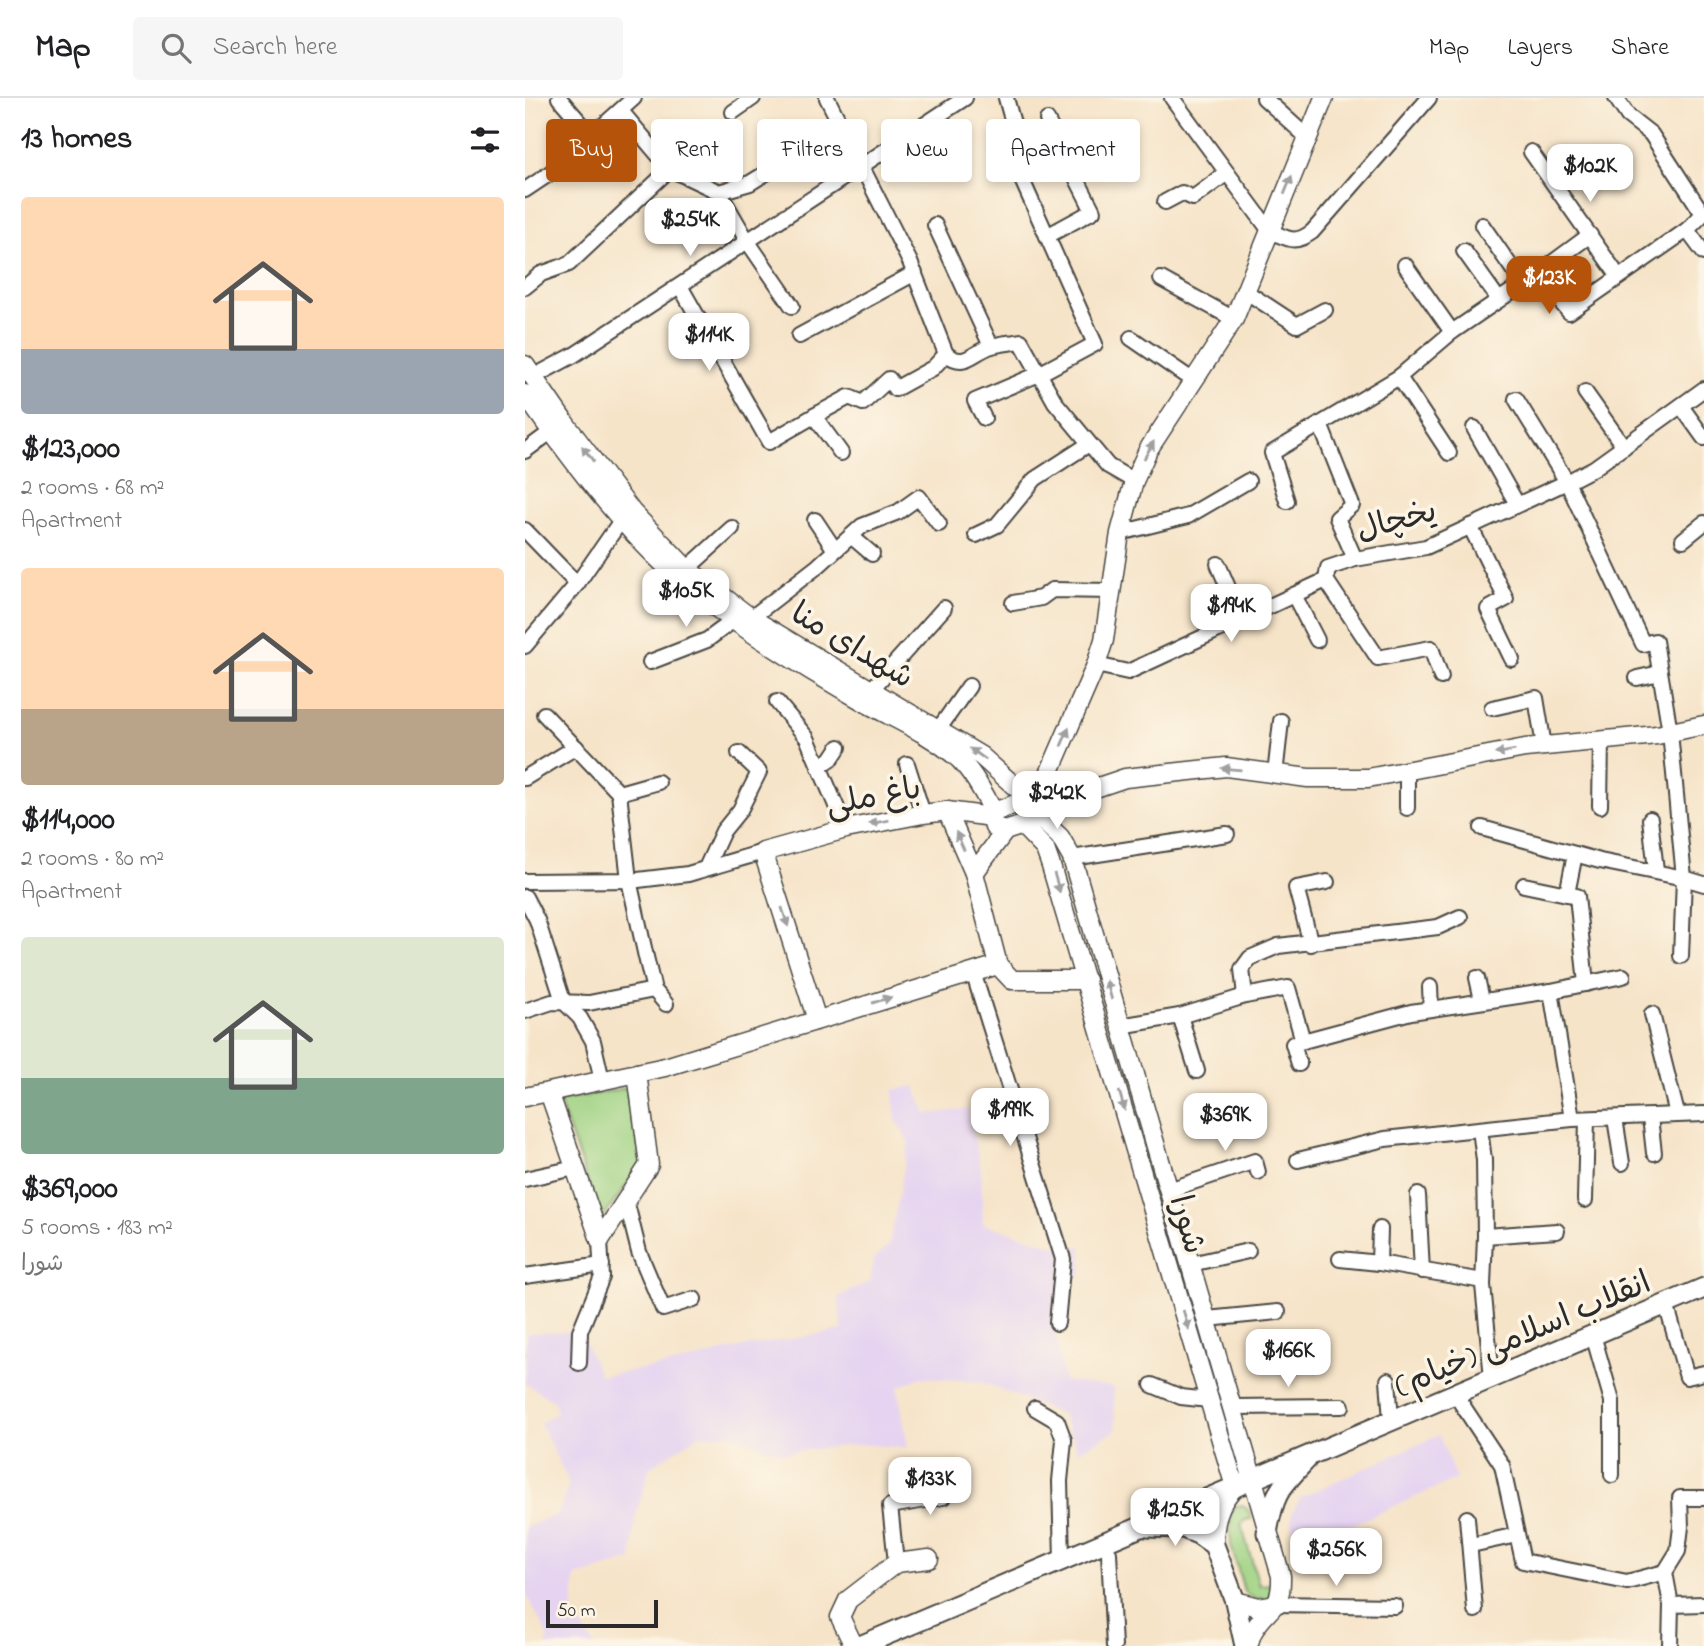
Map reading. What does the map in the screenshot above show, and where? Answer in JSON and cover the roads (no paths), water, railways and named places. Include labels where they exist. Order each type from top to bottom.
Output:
[{"type":"main road","name":"انقلاب اسلامی (خیام)","points":[[860,1646],[1704,1288]]},
{"type":"main road","points":[[1267,1533],[1273,1502],[1280,1488],[1312,1454]]},
{"type":"main road","points":[[1140,1527],[1183,1528],[1214,1545],[1235,1601],[1247,1646]]},
{"type":"street","points":[[559,98],[577,119]]},
{"type":"street","points":[[612,119],[634,98]]},
{"type":"street","points":[[733,112],[753,98]]},
{"type":"street","points":[[827,98],[838,119]]},
{"type":"street","points":[[867,163],[945,104],[965,98]]},
{"type":"street","points":[[984,418],[975,401],[1039,374],[1095,344],[1019,173],[1016,134],[1006,98]]},
{"type":"street","points":[[1172,98],[1270,231],[1293,241],[1301,240],[1312,232],[1429,98]]},
{"type":"street","points":[[1264,98],[1307,138]]},
{"type":"street","points":[[975,873],[1005,831],[1023,826],[1038,806],[1104,640],[1119,533],[1134,481],[1148,450],[1234,319],[1324,98]]},
{"type":"street","points":[[1537,274],[1569,312],[1687,230],[1703,213],[1651,134],[1628,116],[1616,98]]},
{"type":"street","points":[[621,111],[651,147]]},
{"type":"street","points":[[1531,152],[1619,277]]},
{"type":"street","points":[[1165,202],[1182,193],[1193,198],[1227,173]]},
{"type":"street","points":[[867,174],[915,273],[946,354],[954,360],[963,361],[991,346],[1021,341],[1055,402],[1108,466],[1134,481]]},
{"type":"street","points":[[525,190],[546,176]]},
{"type":"street","points":[[719,192],[757,179]]},
{"type":"street","points":[[525,287],[541,274],[569,264],[656,182]]},
{"type":"street","points":[[698,182],[719,192],[748,242],[792,306]]},
{"type":"street","points":[[529,371],[574,355],[839,182]]},
{"type":"street","points":[[1047,236],[1093,211],[1078,182]]},
{"type":"street","points":[[935,225],[991,346]]},
{"type":"street","points":[[1482,225],[1523,284]]},
{"type":"street","points":[[1687,230],[1704,253]]},
{"type":"street","points":[[1287,500],[1272,453],[1399,377],[1452,332],[1590,235]]},
{"type":"street","points":[[1464,251],[1499,300]]},
{"type":"street","points":[[1405,265],[1452,332]]},
{"type":"street","points":[[799,336],[915,273]]},
{"type":"street","points":[[1161,279],[1234,319]]},
{"type":"street","points":[[680,286],[769,442],[849,397],[863,403],[889,379],[895,389],[933,368],[946,354]]},
{"type":"street","points":[[1245,291],[1297,325],[1325,310]]},
{"type":"street","points":[[1131,338],[1192,380]]},
{"type":"street","name":"شهدای منا","points":[[529,371],[559,427],[622,519],[661,564],[743,619],[816,674],[981,755],[1038,806]]},
{"type":"street","points":[[1399,377],[1449,453]]},
{"type":"street","name":"یخچال","points":[[1096,665],[1128,672],[1326,580],[1328,568],[1355,559],[1426,547],[1594,468],[1704,389]]},
{"type":"street","points":[[1585,392],[1624,447]]},
{"type":"street","name":"شهدای منا","points":[[525,394],[559,427],[632,512],[687,569],[743,619],[871,690],[936,735],[979,785],[993,815],[995,827],[1005,831]]},
{"type":"street","points":[[1516,399],[1567,482],[1643,644],[1655,641],[1669,732],[1684,878],[1681,956]]},
{"type":"street","points":[[1681,406],[1704,438]]},
{"type":"street","points":[[814,416],[841,453]]},
{"type":"street","points":[[1320,424],[1352,505],[1337,518],[1355,559]]},
{"type":"street","points":[[525,451],[559,427]]},
{"type":"street","points":[[1474,428],[1517,504]]},
{"type":"street","points":[[976,535],[997,525],[1035,479],[1090,444]]},
{"type":"street","points":[[1119,533],[1188,516],[1248,481]]},
{"type":"street","points":[[650,662],[707,640],[743,619],[835,550],[862,526],[898,512],[919,497],[939,524]]},
{"type":"street","points":[[525,646],[577,584],[622,519]]},
{"type":"street","points":[[815,520],[835,550]]},
{"type":"street","points":[[1683,540],[1704,523]]},
{"type":"street","points":[[1471,526],[1506,599],[1488,609],[1511,659]]},
{"type":"street","points":[[687,569],[732,528]]},
{"type":"street","points":[[525,530],[577,584]]},
{"type":"street","points":[[851,536],[872,554]]},
{"type":"street","points":[[1218,564],[1242,620]]},
{"type":"street","points":[[1326,580],[1378,658],[1431,648],[1441,677]]},
{"type":"street","points":[[1013,603],[1041,598],[1052,590],[1111,591]]},
{"type":"street","points":[[1294,595],[1317,640]]},
{"type":"street","points":[[871,690],[944,608]]},
{"type":"street","points":[[1637,678],[1660,673]]},
{"type":"street","points":[[936,735],[969,686]]},
{"type":"street","points":[[1492,708],[1536,698],[1544,746]]},
{"type":"street","points":[[777,702],[807,738],[846,829]]},
{"type":"street","points":[[544,714],[619,793],[629,880],[654,990],[666,1004]]},
{"type":"street","points":[[1275,775],[1281,721]]},
{"type":"street","points":[[947,811],[993,815],[1038,806],[1125,778],[1226,767],[1308,778],[1368,778],[1544,746],[1601,741],[1704,725]]},
{"type":"street","points":[[1600,806],[1601,741]]},
{"type":"street","points":[[525,778],[576,747]]},
{"type":"street","points":[[819,767],[831,759],[839,747]]},
{"type":"street","points":[[706,868],[723,831],[740,810],[759,772],[739,753]]},
{"type":"street","points":[[907,764],[923,814]]},
{"type":"street","points":[[1406,808],[1407,769]]},
{"type":"street","points":[[619,793],[658,782]]},
{"type":"street","name":"شورا","points":[[1038,806],[1072,858],[1119,1026],[1234,1407],[1281,1576],[1282,1592],[1276,1604]]},
{"type":"street","name":"باغ ملی","points":[[763,852],[846,829],[947,811],[975,873],[999,965]]},
{"type":"street","points":[[1650,819],[1656,870]]},
{"type":"street","name":"شورا","points":[[1023,826],[1045,849],[1235,1487]]},
{"type":"street","points":[[1482,828],[1575,854],[1656,870],[1704,884]]},
{"type":"street","points":[[1072,858],[1227,834]]},
{"type":"street","points":[[525,881],[629,880],[688,874],[763,852],[817,1020]]},
{"type":"street","points":[[1567,894],[1575,854]]},
{"type":"street","points":[[1311,944],[1296,888],[1327,882]]},
{"type":"street","points":[[1524,885],[1577,896],[1586,984]]},
{"type":"street","points":[[525,897],[531,922],[563,1001],[580,1018],[593,1041],[602,1080]]},
{"type":"street","points":[[1245,996],[1242,970],[1250,958],[1278,946],[1438,927],[1460,916]]},
{"type":"street","points":[[525,1097],[665,1067],[999,965],[1012,980],[1086,980]]},
{"type":"street","points":[[973,972],[1063,1259],[1057,1324]]},
{"type":"street","points":[[1299,1064],[1293,1044],[1303,1041],[1411,1012],[1551,991],[1623,975]]},
{"type":"street","points":[[1477,978],[1482,1000]]},
{"type":"street","points":[[1430,987],[1431,1009]]},
{"type":"street","points":[[1119,1026],[1180,1016],[1245,996],[1288,988],[1303,1041]]},
{"type":"street","points":[[525,1011],[552,1002],[589,1003],[654,990]]},
{"type":"street","points":[[1551,991],[1580,1119],[1585,1200]]},
{"type":"street","points":[[1652,1014],[1677,1114]]},
{"type":"street","points":[[1180,1016],[1197,1071]]},
{"type":"street","points":[[600,1240],[649,1165],[637,1073]]},
{"type":"street","points":[[549,1092],[600,1240],[602,1277],[579,1331],[579,1363]]},
{"type":"street","points":[[1298,1160],[1385,1139],[1580,1119],[1704,1114]]},
{"type":"street","points":[[1650,1117],[1654,1153]]},
{"type":"street","points":[[1615,1118],[1622,1163]]},
{"type":"street","points":[[1480,1129],[1484,1160],[1483,1281],[1492,1378]]},
{"type":"street","points":[[1169,1190],[1255,1161],[1258,1172]]},
{"type":"street","points":[[525,1179],[575,1168]]},
{"type":"street","points":[[1418,1195],[1422,1271]]},
{"type":"street","points":[[626,1200],[639,1252],[663,1309],[694,1298]]},
{"type":"street","points":[[1379,1263],[1380,1229]]},
{"type":"street","points":[[1485,1236],[1557,1231]]},
{"type":"street","points":[[1191,1264],[1248,1251]]},
{"type":"street","points":[[1340,1259],[1483,1281]]},
{"type":"street","points":[[525,1276],[601,1265]]},
{"type":"street","points":[[1666,1304],[1687,1377],[1704,1373]]},
{"type":"street","points":[[1207,1319],[1278,1312]]},
{"type":"street","points":[[1593,1335],[1612,1401],[1612,1475]]},
{"type":"street","points":[[1388,1380],[1391,1420]]},
{"type":"street","points":[[1152,1385],[1181,1397],[1209,1400]]},
{"type":"street","points":[[1455,1394],[1502,1465],[1523,1561],[1627,1582],[1665,1572]]},
{"type":"street","points":[[1234,1407],[1342,1406]]},
{"type":"street","points":[[1035,1408],[1057,1421],[1064,1440],[1060,1481],[1062,1560]]},
{"type":"street","points":[[896,1563],[890,1506],[943,1497],[942,1477]]},
{"type":"street","points":[[1214,1545],[1218,1512],[1225,1496],[1235,1487]]},
{"type":"street","points":[[1670,1646],[1671,1605],[1665,1572],[1678,1551],[1680,1498],[1704,1498]]},
{"type":"street","points":[[1467,1518],[1475,1610]]},
{"type":"street","points":[[1471,1545],[1517,1535]]},
{"type":"street","points":[[1109,1553],[1114,1646]]},
{"type":"street","points":[[854,1646],[840,1617],[848,1600],[896,1563],[929,1559]]},
{"type":"street","points":[[1235,1601],[1258,1607],[1276,1604],[1395,1606]]},
{"type":"street","points":[[1247,1646],[1254,1629],[1276,1604]]},
{"type":"street","points":[[1671,1605],[1704,1604]]}]
